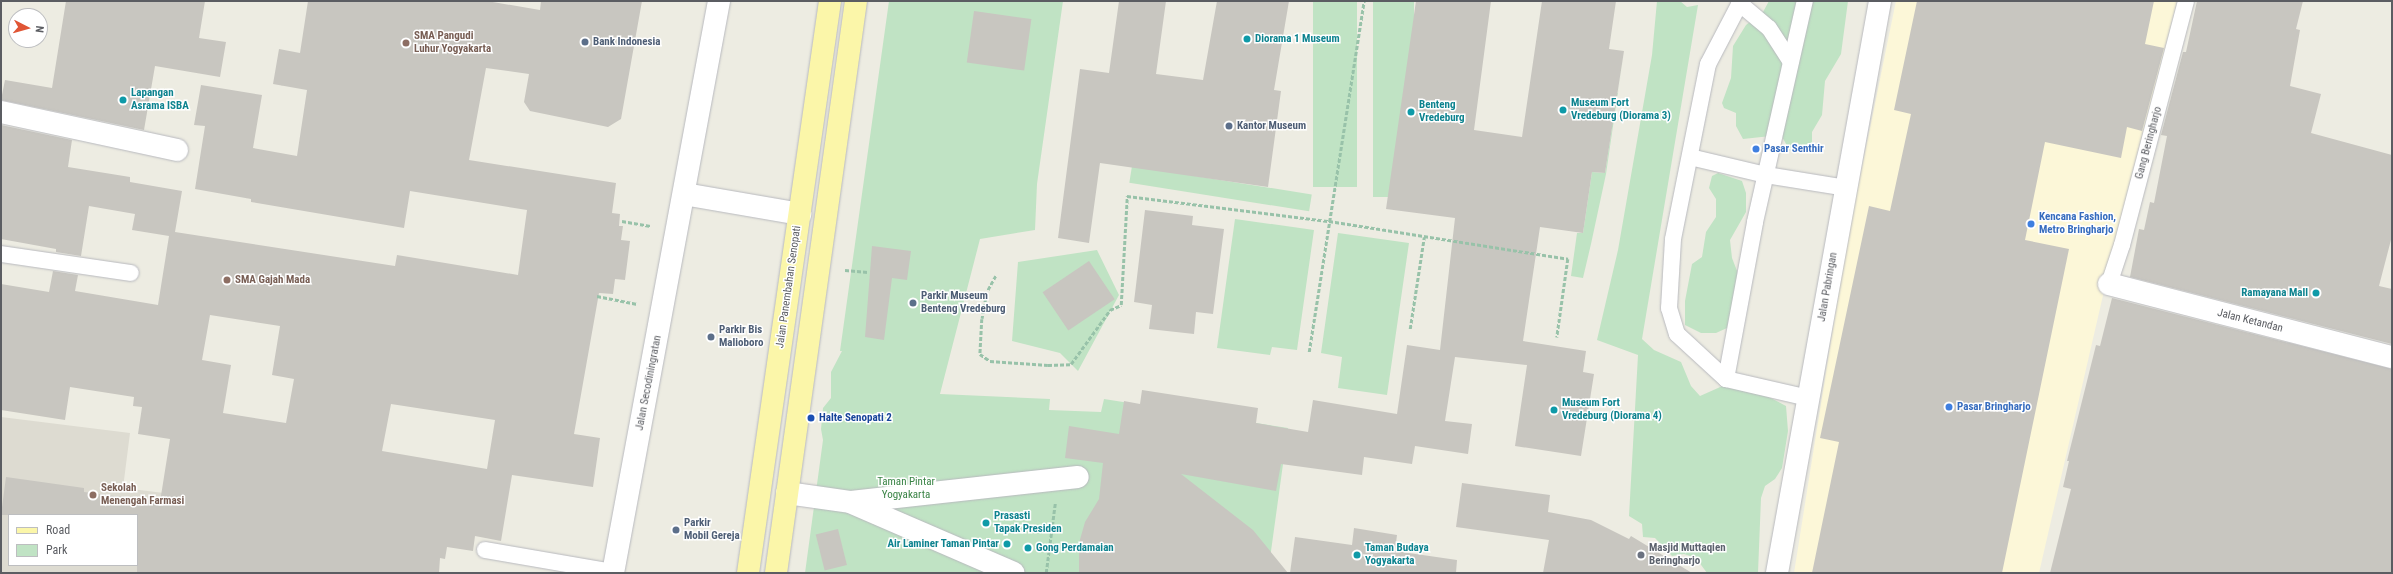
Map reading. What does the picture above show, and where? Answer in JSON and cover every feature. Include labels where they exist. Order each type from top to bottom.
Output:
[{"type":"main road","name":"Jalan Panembahan Senopati","points":[[748,573],[830,1]]},
{"type":"main road","points":[[776,573],[856,1]]},
{"type":"street","name":"Jalan Secodiningratan","points":[[613,573],[663,310],[719,1]]},
{"type":"street","name":"Jalan Pabringan","points":[[1777,573],[1880,1]]},
{"type":"street","points":[[1,112],[177,150]]},
{"type":"street","points":[[684,194],[800,214]]},
{"type":"street","name":"Jalan Ketandan","points":[[2109,284],[2392,357]]},
{"type":"street","points":[[787,493],[851,502],[1068,478]]},
{"type":"street","points":[[851,502],[1014,573]]},
{"type":"lane","points":[[1726,379],[1766,174],[1805,1]]},
{"type":"lane","name":"Gang Beringharjo","points":[[2109,284],[2122,245],[2186,1]]},
{"type":"lane","points":[[1791,62],[1769,28],[1740,2],[1708,64],[1673,239],[1669,308],[1677,334],[1726,379],[1808,398]]},
{"type":"lane","points":[[1690,157],[1766,174],[1846,188]]},
{"type":"lane","points":[[1,254],[131,273]]},
{"type":"lane","points":[[485,550],[613,573]]},
{"type":"path","points":[[1309,352],[1364,1]]},
{"type":"path","points":[[996,276],[987,292],[983,312],[980,354],[990,361],[1048,365],[1071,364],[1110,310],[1120,305],[1127,196],[1329,221],[1568,259],[1557,337]]},
{"type":"path","points":[[1410,329],[1424,237]]},
{"type":"path","points":[[846,270],[868,272]]},
{"type":"path","points":[[597,296],[663,310]]},
{"type":"path","points":[[1046,573],[1068,478]]},
{"type":"shaded area","name":"Pasar Bringharjo","points":[[1896,1],[2177,1],[2122,213],[2039,573],[1794,573],[1847,240]]},
{"type":"shaded area","name":"Sekolah Menengah Farmasi","points":[[1,417],[130,433],[123,488],[246,503],[237,573],[1,573]]},
{"type":"green space","name":"Taman Pintar Yogyakarta","points":[[889,1],[1063,1],[1037,184],[1035,230],[980,239],[940,394],[1050,399],[1049,410],[1101,412],[1104,399],[1288,428],[1268,573],[805,573],[823,440],[821,429],[823,408],[831,398],[831,372],[842,351],[840,351]]},
{"type":"green space","points":[[1313,1],[1357,1],[1357,187],[1313,187]]},
{"type":"green space","points":[[1373,1],[1414,1],[1414,197],[1373,197]]},
{"type":"green space","points":[[1657,1],[1680,1],[1687,7],[1698,5],[1642,339],[1654,350],[1681,362],[1691,386],[1700,396],[1727,384],[1742,387],[1753,393],[1765,395],[1786,406],[1788,431],[1782,468],[1775,479],[1765,486],[1761,498],[1758,573],[1707,573],[1696,558],[1684,554],[1672,556],[1655,538],[1643,537],[1642,524],[1629,516],[1638,355],[1597,340],[1618,250],[1652,55]]},
{"type":"green space","points":[[1769,1],[1848,1],[1841,54],[1825,81],[1822,115],[1812,132],[1812,143],[1801,147],[1797,142],[1790,151],[1781,135],[1743,139],[1736,126],[1736,113],[1724,108],[1722,103],[1731,78],[1733,46],[1746,25],[1763,12]]},
{"type":"green space","points":[[1603,91],[1618,93],[1606,174],[1583,278],[1571,276],[1577,233],[1583,233],[1592,172],[1605,173],[1612,128]]},
{"type":"green space","points":[[1132,166],[1312,194],[1309,211],[1129,183]]},
{"type":"green space","points":[[1718,173],[1742,181],[1746,193],[1746,212],[1730,240],[1732,258],[1739,276],[1727,328],[1716,333],[1701,333],[1685,325],[1685,301],[1692,264],[1702,257],[1706,232],[1716,217],[1716,199],[1709,188],[1712,176]]},
{"type":"green space","points":[[1235,219],[1314,230],[1297,350],[1272,347],[1270,355],[1217,348]]},
{"type":"green space","points":[[1338,233],[1409,243],[1387,395],[1338,388],[1342,357],[1321,353]]},
{"type":"green space","points":[[1097,250],[1119,295],[1078,371],[1060,353],[1012,341],[1018,262]]},
{"type":"building","points":[[66,1],[205,1],[199,38],[226,42],[220,77],[155,66],[144,130],[1,100],[5,80],[52,88]]},
{"type":"building","points":[[308,1],[487,1],[540,10],[541,1],[642,1],[621,119],[608,127],[530,111],[524,102],[529,74],[486,68],[469,160],[616,183],[612,213],[620,214],[619,226],[623,226],[621,240],[630,241],[625,280],[615,279],[613,294],[599,293],[574,434],[600,438],[593,487],[512,475],[501,541],[475,536],[473,551],[447,547],[445,559],[440,558],[439,573],[137,573],[138,514],[1,515],[6,477],[84,488],[84,492],[160,502],[170,439],[138,434],[142,407],[133,406],[134,397],[70,387],[65,420],[1,410],[1,284],[49,292],[53,271],[78,275],[75,291],[158,305],[169,236],[132,230],[135,214],[89,206],[81,256],[56,252],[56,249],[1,239],[1,125],[72,140],[68,167],[130,177],[130,182],[182,191],[175,232],[395,266],[397,255],[518,275],[527,210],[410,191],[404,228],[251,202],[251,199],[195,189],[205,126],[194,125],[201,85],[262,95],[253,148],[297,156],[307,90],[273,84],[279,49],[300,53]],"holes":[[[210,315],[280,326],[272,375],[294,379],[286,423],[223,413],[231,365],[202,360]],[[391,404],[495,420],[487,469],[382,451]]]},
{"type":"building","points":[[1119,1],[1166,1],[1156,74],[1203,80],[1217,1],[1289,1],[1274,90],[1281,91],[1268,187],[1100,163],[1089,243],[1058,238],[1080,69],[1109,73]]},
{"type":"building","points":[[1416,1],[1491,1],[1474,130],[1522,137],[1542,1],[1616,1],[1609,49],[1624,51],[1605,173],[1592,172],[1583,233],[1540,227],[1523,341],[1586,351],[1583,372],[1594,374],[1581,456],[1515,446],[1527,365],[1455,357],[1445,421],[1472,424],[1468,454],[1415,446],[1412,464],[1364,457],[1362,475],[1281,464],[1276,491],[1181,474],[1253,530],[1288,573],[1079,573],[1079,543],[1085,522],[1099,499],[1103,463],[1065,458],[1069,426],[1119,434],[1124,401],[1140,404],[1142,390],[1258,408],[1256,423],[1308,432],[1313,400],[1397,414],[1407,345],[1440,350],[1455,218],[1386,209]]},
{"type":"building","name":"Pasar Bringharjo","points":[[1917,1],[2154,1],[2145,44],[2164,48],[2142,131],[2127,127],[2121,158],[2045,142],[2025,240],[2069,249],[2002,573],[1812,573],[1839,442],[1820,438],[1869,206],[1890,211],[1911,114],[1894,110]]},
{"type":"building","points":[[2197,1],[2303,1],[2296,29],[2300,30],[2290,86],[2321,94],[2311,133],[2392,155],[2392,236],[2379,286],[2392,289],[2392,344],[2130,277],[2139,229],[2144,230],[2150,202],[2154,203],[2167,136],[2161,135],[2183,52],[2186,52]]},
{"type":"building","points":[[974,11],[1031,19],[1024,71],[967,62]]},
{"type":"building","points":[[1145,210],[1193,216],[1192,225],[1224,229],[1213,314],[1196,312],[1194,334],[1149,329],[1152,305],[1134,302]]},
{"type":"building","points":[[872,246],[911,251],[907,280],[892,278],[884,340],[865,337]]},
{"type":"building","points":[[1089,261],[1115,299],[1068,330],[1043,292]]},
{"type":"building","points":[[2112,298],[2392,369],[2392,573],[2050,573],[2071,489],[2063,487],[2069,461],[2067,461],[2096,345],[2100,346]]},
{"type":"building","points":[[1462,483],[1550,495],[1548,512],[1591,520],[1629,539],[1631,536],[1692,573],[1543,573],[1549,540],[1456,527]]},
{"type":"building","name":"Taman Budaya Yogyakarta","points":[[1354,528],[1397,535],[1395,551],[1457,560],[1456,573],[1290,573],[1295,537],[1352,545]]},
{"type":"building","points":[[838,529],[847,565],[825,570],[816,535]]},
{"type":"place","name":"Diorama 1 Museum","points":[[1247,39]]},
{"type":"place","name":"Bank Indonesia","points":[[585,42]]},
{"type":"place","name":"SMA Pangudi Luhur Yogyakarta","points":[[406,43]]},
{"type":"place","name":"Lapangan Asrama ISBA","points":[[123,100]]},
{"type":"place","name":"Museum Fort Vredeburg (Diorama 3)","points":[[1563,110]]},
{"type":"place","name":"Benteng Vredeburg","points":[[1411,112]]},
{"type":"place","name":"Kantor Museum","points":[[1229,126]]},
{"type":"place","name":"Pasar Senthir","points":[[1756,149]]},
{"type":"place","name":"Kencana Fashion, Metro Bringharjo","points":[[2031,224]]},
{"type":"place","name":"SMA Gajah Mada","points":[[227,280]]},
{"type":"place","name":"Ramayana Mall","points":[[2316,293]]},
{"type":"place","name":"Parkir Museum Benteng Vredeburg","points":[[913,303]]},
{"type":"place","name":"Parkir Bis Malioboro","points":[[711,337]]},
{"type":"place","name":"Pasar Bringharjo","points":[[1949,407]]},
{"type":"place","name":"Museum Fort Vredeburg (Diorama 4)","points":[[1554,410]]},
{"type":"place","name":"Halte Senopati 2","points":[[811,418]]},
{"type":"place","name":"Sekolah Menengah Farmasi","points":[[93,495]]},
{"type":"place","name":"Prasasti Tapak Presiden","points":[[986,523]]},
{"type":"place","name":"Parkir Mobil Gereja","points":[[676,530]]},
{"type":"place","name":"Air Laminer Taman Pintar","points":[[1007,544]]},
{"type":"place","name":"Gong Perdamaian","points":[[1028,548]]},
{"type":"place","name":"Taman Budaya Yogyakarta","points":[[1357,555]]},
{"type":"place","name":"Masjid Muttaqien Beringharjo","points":[[1641,555]]}]
